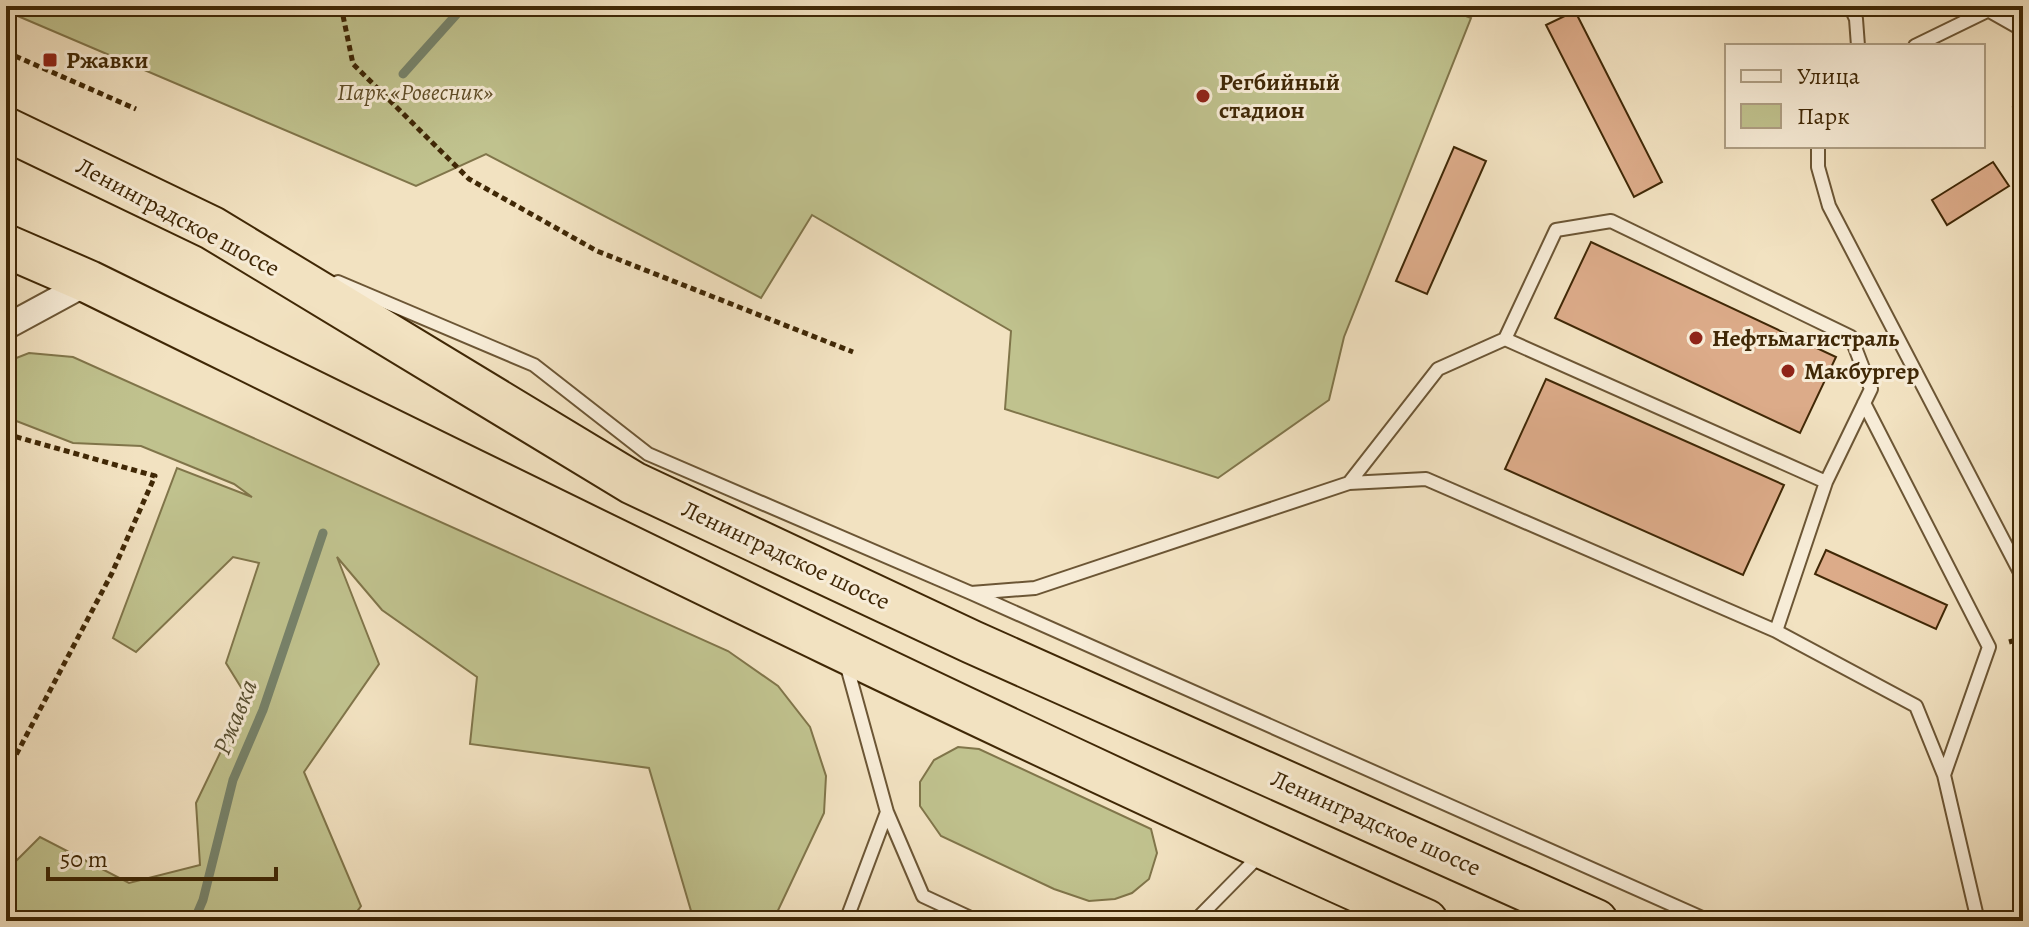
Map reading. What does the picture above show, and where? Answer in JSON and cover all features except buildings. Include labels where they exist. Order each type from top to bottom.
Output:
[{"type":"highway","name":"Ленинградское шоссе","points":[[6,129],[212,228],[633,483],[972,642],[1596,921]]},
{"type":"highway","points":[[6,246],[89,282],[843,652],[1426,921]]},
{"type":"street","points":[[1994,6],[2023,23]]},
{"type":"street","points":[[6,327],[89,282]]},
{"type":"lane","points":[[1850,6],[1856,19],[1858,44]]},
{"type":"lane","points":[[1919,44],[1994,6]]},
{"type":"lane","points":[[1818,148],[1818,167],[1829,206],[2023,578]]},
{"type":"lane","points":[[1349,483],[1438,369],[1505,339],[1556,230],[1611,221],[1851,337],[1871,389],[1826,482],[1776,631]]},
{"type":"lane","points":[[212,228],[299,266]]},
{"type":"lane","points":[[329,278],[534,365],[648,454],[971,593],[1709,921]]},
{"type":"lane","points":[[1505,339],[1826,482]]},
{"type":"lane","points":[[1864,403],[1989,647],[1944,775]]},
{"type":"lane","points":[[971,593],[1035,588],[1349,483],[1426,479],[1776,631],[1916,706],[1944,775],[1978,921]]},
{"type":"lane","points":[[843,652],[887,812],[923,896],[977,921]]},
{"type":"lane","points":[[846,921],[887,812]]},
{"type":"lane","points":[[1195,921],[1266,849]]},
{"type":"path","points":[[341,6],[353,64],[469,179],[597,251],[853,352]]},
{"type":"path","points":[[6,52],[136,109]]},
{"type":"path","points":[[6,434],[155,476],[112,573],[6,774]]},
{"type":"green space","name":"Парк «Ровесник»","points":[[6,6],[1441,6],[1471,18],[1344,337],[1329,400],[1218,478],[1005,409],[1011,331],[812,215],[761,298],[486,154],[416,186],[6,11]]},
{"type":"green space","points":[[29,353],[73,357],[728,651],[778,686],[810,727],[826,776],[824,813],[773,921],[694,921],[649,768],[470,744],[477,677],[382,610],[337,557],[379,664],[304,772],[361,906],[350,921],[6,921],[6,871],[40,837],[129,883],[200,865],[196,803],[247,697],[226,663],[259,563],[233,557],[136,652],[113,638],[177,468],[252,497],[234,484],[141,446],[73,443],[6,417],[6,362]]},
{"type":"green space","points":[[958,747],[979,749],[1151,829],[1157,853],[1149,879],[1132,893],[1115,899],[1089,901],[1054,889],[941,836],[920,806],[920,782],[934,760]]},
{"type":"waterway","name":"Ржавка","points":[[403,74],[464,6]]},
{"type":"waterway","name":"Ржавка","points":[[194,921],[203,900],[233,780],[263,710],[323,533]]},
{"type":"place","name":"Ржавки","points":[[50,60]]},
{"type":"place","name":"Регбийный стадион","points":[[1203,96]]},
{"type":"place","name":"Нефтьмагистраль","points":[[1696,338]]},
{"type":"place","name":"Макбургер","points":[[1788,371]]}]
